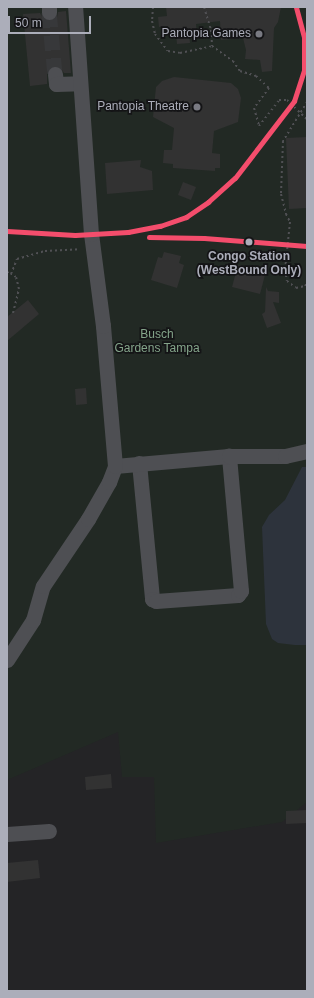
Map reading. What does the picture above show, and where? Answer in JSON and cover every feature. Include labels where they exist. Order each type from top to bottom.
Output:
[{"type":"lane","points":[[7,660],[33,620],[43,586],[88,519],[109,482],[115,466],[103,326],[93,247],[80,84],[80,57],[75,7]]},
{"type":"lane","points":[[55,74],[56,84],[80,84]]},
{"type":"lane","points":[[115,466],[229,456],[285,456],[307,451]]},
{"type":"lane","points":[[138,464],[152,599],[156,601],[238,595],[241,591],[229,456]]},
{"type":"lane","points":[[7,834],[49,831]]},
{"type":"path","points":[[153,7],[152,21],[155,34],[168,51],[180,53],[212,46],[234,61],[240,71],[256,76],[269,88],[254,108],[259,126],[279,100],[287,100],[307,119]]},
{"type":"path","points":[[204,7],[211,30],[212,46]]},
{"type":"path","points":[[307,102],[283,141],[281,152],[281,194],[286,214],[290,222],[285,270],[287,281],[296,288],[305,286],[307,283]]},
{"type":"path","points":[[11,274],[17,259],[45,251],[93,247]]},
{"type":"path","points":[[7,272],[16,277],[19,289],[13,313]]},
{"type":"shaded area","points":[[302,467],[307,467],[307,645],[295,645],[278,643],[272,639],[266,624],[262,527],[269,515],[285,500]]},
{"type":"shaded area","points":[[307,677],[307,991],[7,991],[7,711]]},
{"type":"green space","name":"Busch Gardens Tampa","points":[[7,7],[307,7],[307,802],[282,822],[156,843],[154,777],[122,777],[118,732],[7,780]]},
{"type":"building","points":[[166,7],[281,7],[278,22],[274,28],[272,71],[262,72],[260,60],[245,59],[246,50],[243,38],[221,40],[220,21],[196,24],[197,33],[189,33],[190,43],[177,44],[176,34],[168,35],[168,26],[159,27],[158,17],[167,16]]},
{"type":"building","points":[[66,11],[71,73],[64,73],[59,66],[54,65],[47,71],[47,84],[30,86],[23,14],[40,13],[44,20],[49,21],[57,17],[58,12]]},
{"type":"building","name":"Pantopia Theatre","points":[[174,77],[231,83],[238,89],[241,98],[238,122],[214,131],[212,153],[220,154],[220,168],[215,168],[215,171],[173,168],[173,164],[163,163],[164,150],[172,150],[174,128],[153,117],[156,87],[162,81]]},
{"type":"building","points":[[307,137],[307,208],[289,209],[286,138]]},
{"type":"building","points":[[141,160],[140,167],[152,171],[153,190],[107,194],[105,163]]},
{"type":"building","points":[[183,182],[196,187],[191,200],[178,195]]},
{"type":"building","points":[[164,252],[181,256],[179,263],[184,265],[177,288],[151,280],[158,257],[162,258]]},
{"type":"building","points":[[238,265],[266,271],[260,294],[232,287]]},
{"type":"building","points":[[266,287],[268,291],[279,292],[279,303],[273,302],[281,323],[267,328],[262,314],[265,312]]},
{"type":"building","points":[[28,300],[39,314],[7,341],[7,317]]},
{"type":"building","points":[[86,388],[87,404],[76,405],[75,389]]},
{"type":"building","points":[[111,774],[112,788],[86,790],[85,777]]},
{"type":"building","points":[[307,810],[307,823],[286,824],[286,811]]},
{"type":"building","points":[[38,860],[40,878],[7,882],[7,863]]},
{"type":"tunnel","points":[[49,12],[55,74]]},
{"type":"transit line","points":[[7,231],[75,235],[128,232],[160,226],[186,217],[208,202],[235,178],[294,101],[304,71],[304,37],[296,7]]},
{"type":"transit line","points":[[149,237],[204,238],[307,246]]},
{"type":"place","name":"Pantopia Games","points":[[259,34]]},
{"type":"place","name":"Pantopia Theatre","points":[[197,107]]},
{"type":"place","name":"Congo Station (WestBound Only)","points":[[249,242]]}]
